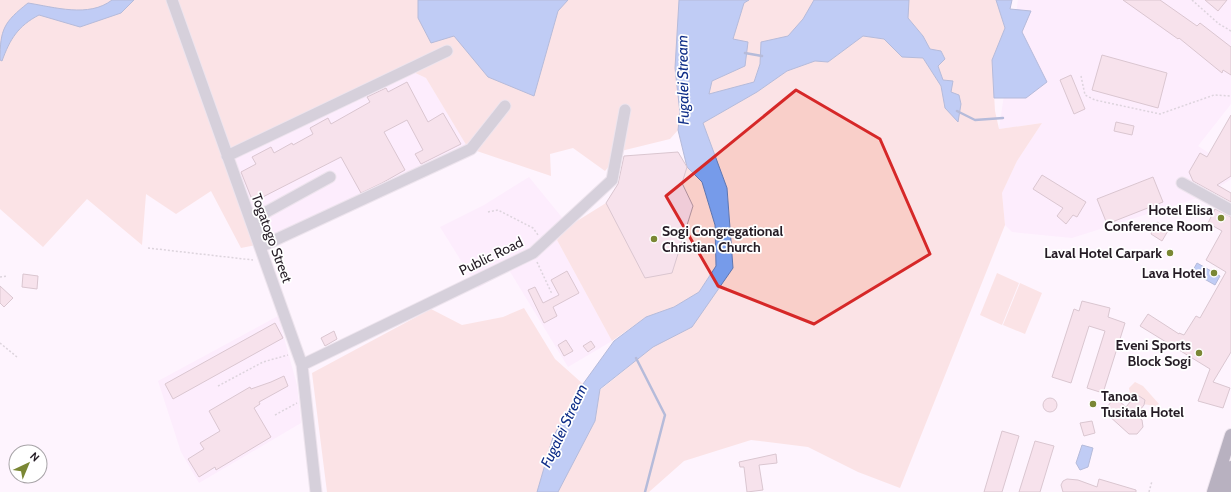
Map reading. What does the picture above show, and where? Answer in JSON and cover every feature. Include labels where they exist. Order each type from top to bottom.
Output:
[{"type":"main road","points":[[1213,492],[1231,435]]},
{"type":"main road","points":[[1226,492],[1231,467]]},
{"type":"street","name":"Togatogo Street","points":[[172,0],[227,156],[264,246],[265,262],[302,365],[316,492]]},
{"type":"street","points":[[227,156],[447,51]]},
{"type":"street","points":[[330,178],[259,216],[264,246],[471,149],[505,106]]},
{"type":"street","name":"Public Road","points":[[302,365],[533,253],[612,180],[626,110]]},
{"type":"street","points":[[1182,183],[1231,210]]},
{"type":"path","points":[[1192,0],[1219,24],[1231,31]]},
{"type":"path","points":[[1081,76],[1085,95],[1095,100],[1160,114],[1214,95],[1231,96]]},
{"type":"path","points":[[488,212],[498,210],[533,228],[543,243]]},
{"type":"path","points":[[148,248],[265,262]]},
{"type":"path","points":[[533,253],[552,294]]},
{"type":"path","points":[[0,277],[7,276]]},
{"type":"path","points":[[0,343],[17,356]]},
{"type":"path","points":[[218,386],[263,362],[298,353]]},
{"type":"path","points":[[275,415],[306,398]]},
{"type":"path","points":[[1149,492],[1152,481]]},
{"type":"highlighted area","points":[[796,90],[880,139],[930,254],[814,324],[718,286],[666,196]]},
{"type":"shaded area","points":[[0,0],[418,0],[418,18],[454,36],[534,96],[558,11],[568,0],[679,0],[675,68],[680,113],[678,130],[670,139],[621,151],[605,171],[573,148],[550,154],[551,176],[468,148],[426,78],[411,71],[229,157],[261,244],[241,248],[211,191],[176,214],[146,194],[142,245],[87,199],[43,247],[0,209]]},
{"type":"shaded area","points":[[749,0],[814,0],[803,19],[788,37],[761,42],[760,64],[754,82],[709,94],[712,81],[745,66],[733,39],[744,3]]},
{"type":"shaded area","points":[[909,0],[996,0],[1005,28],[992,60],[995,111],[999,129],[1042,123],[1017,161],[1002,193],[1005,225],[900,488],[858,472],[808,447],[751,440],[684,461],[649,492],[558,492],[595,421],[600,390],[653,347],[733,268],[727,188],[703,123],[757,92],[787,71],[815,61],[828,62],[863,36],[884,39],[902,57],[923,58],[941,86],[945,108],[951,92],[943,80],[938,66],[945,59],[941,51],[930,49],[923,36],[907,17]]},
{"type":"shaded area","points":[[1018,0],[1231,0],[1231,104],[1198,146],[1231,167],[1231,179],[1207,195],[1072,238],[1012,232],[1005,225],[1002,193],[1017,161],[1042,123],[999,129]]},
{"type":"shaded area","points":[[411,71],[426,78],[468,148],[261,244],[229,157]]},
{"type":"shaded area","points":[[687,167],[702,182],[715,225],[716,266],[699,292],[674,307],[646,317],[612,341],[557,240],[569,226],[606,203],[672,273],[693,206],[682,183]]},
{"type":"shaded area","points":[[529,177],[569,226],[557,240],[612,341],[568,367],[509,270],[478,288],[440,227],[484,205]]},
{"type":"shaded area","points":[[997,273],[1019,283],[1002,325],[980,315]]},
{"type":"shaded area","points":[[1020,283],[1042,293],[1025,334],[1003,325]]},
{"type":"shaded area","points":[[524,308],[555,359],[583,384],[553,437],[537,492],[327,492],[312,373],[431,309],[462,325],[503,317]]},
{"type":"shaded area","points":[[278,316],[297,385],[301,423],[199,483],[181,452],[158,381]]},
{"type":"shaded area","points":[[1135,382],[1143,386],[1159,404],[1155,406],[1143,404],[1130,394],[1129,388]]},
{"type":"water","points":[[112,0],[134,0],[121,13],[80,27],[39,15],[20,29],[8,46],[2,61],[0,60],[1,41],[5,27],[9,21],[28,3],[60,9],[82,10],[93,9]]},
{"type":"water","points":[[418,0],[568,0],[558,11],[534,96],[488,77],[454,36],[431,43],[418,18]]},
{"type":"water","name":"Fugalei Stream","points":[[679,0],[749,0],[744,3],[733,39],[748,42],[745,66],[712,81],[709,94],[754,82],[760,64],[761,42],[788,36],[803,19],[814,0],[909,0],[908,18],[923,36],[930,49],[941,51],[945,59],[938,66],[943,80],[953,81],[951,92],[959,95],[961,104],[958,122],[945,108],[941,86],[923,58],[902,57],[884,39],[863,36],[828,62],[815,61],[787,71],[757,92],[703,123],[727,188],[733,268],[692,327],[653,347],[600,389],[595,421],[558,492],[537,492],[553,437],[583,384],[614,341],[646,317],[674,307],[699,292],[716,266],[715,225],[702,182],[687,167],[678,130],[680,113],[675,68]]},
{"type":"water","points":[[996,0],[1012,0],[1010,9],[1031,11],[1022,32],[1047,82],[1026,98],[994,98],[992,60],[1005,28]]},
{"type":"water","points":[[1197,263],[1220,276],[1215,285],[1192,272]]},
{"type":"water","points":[[1082,445],[1093,448],[1088,467],[1080,470],[1076,463]]},
{"type":"building","points":[[1123,0],[1160,0],[1197,26],[1200,23],[1231,47],[1231,75],[1223,70],[1222,73],[1179,38],[1178,39]]},
{"type":"building","points":[[1205,0],[1227,0],[1218,11]]},
{"type":"building","points":[[1102,55],[1167,73],[1158,108],[1092,90]]},
{"type":"building","points":[[1071,75],[1085,109],[1074,114],[1060,80]]},
{"type":"building","points":[[407,82],[428,122],[443,113],[461,144],[421,164],[415,154],[423,150],[407,120],[384,132],[405,170],[382,183],[361,193],[341,157],[253,202],[241,172],[256,164],[252,157],[271,147],[274,153],[292,143],[293,145],[313,134],[310,128],[328,118],[331,124],[370,102],[367,97],[386,88],[388,92]]},
{"type":"building","points":[[1231,115],[1231,176],[1217,185],[1231,193],[1231,202],[1193,181],[1189,172],[1200,153],[1207,157]]},
{"type":"building","points":[[1116,122],[1134,126],[1132,135],[1114,131]]},
{"type":"building","name":"Sogi Congregational Christian Church","points":[[678,152],[687,167],[682,183],[693,206],[672,273],[645,278],[606,203],[618,184],[624,156]]},
{"type":"building","points":[[1042,175],[1086,202],[1077,217],[1073,215],[1066,224],[1057,216],[1063,208],[1033,189]]},
{"type":"building","points":[[1153,177],[1163,202],[1107,224],[1097,199]]},
{"type":"building","points":[[1215,209],[1231,217],[1231,352],[1213,382],[1230,388],[1223,408],[1198,401],[1210,369],[1140,326],[1148,314],[1179,334],[1184,335],[1196,316],[1200,318],[1226,272],[1206,260],[1222,231],[1208,223]]},
{"type":"building","points":[[1157,222],[1169,229],[1162,241],[1151,234]]},
{"type":"building","points":[[567,271],[579,293],[553,307],[557,316],[544,323],[528,290],[535,287],[543,303],[559,295],[551,280]]},
{"type":"building","points":[[23,274],[38,276],[37,289],[22,287]]},
{"type":"building","points":[[0,286],[13,298],[4,307],[0,303]]},
{"type":"building","points":[[1082,301],[1110,308],[1108,317],[1125,323],[1103,393],[1087,388],[1105,331],[1089,326],[1071,383],[1052,377],[1074,309],[1079,311]]},
{"type":"building","points":[[275,323],[283,338],[173,399],[165,384]]},
{"type":"building","points":[[334,331],[337,339],[325,346],[321,338]]},
{"type":"building","points":[[566,340],[573,351],[564,356],[558,345]]},
{"type":"building","points":[[591,341],[595,347],[588,352],[583,346]]},
{"type":"building","points":[[284,376],[288,386],[259,402],[260,404],[254,408],[271,437],[216,470],[215,467],[199,477],[188,459],[204,449],[200,443],[220,431],[209,411],[250,387],[251,389]]},
{"type":"building","points":[[1135,396],[1139,396],[1145,400],[1144,405],[1136,415],[1142,420],[1143,427],[1137,434],[1129,434],[1108,415],[1106,408],[1112,401],[1119,401],[1126,407]]},
{"type":"building","points":[[1050,398],[1055,400],[1057,405],[1055,410],[1050,412],[1045,410],[1043,405],[1045,400]]},
{"type":"building","points":[[1092,421],[1095,433],[1084,436],[1080,423]]},
{"type":"building","points":[[1002,431],[1019,436],[1002,492],[984,492]]},
{"type":"building","points":[[1035,441],[1054,446],[1040,492],[1019,492]]},
{"type":"building","points":[[776,454],[777,463],[759,465],[763,490],[747,492],[744,467],[740,467],[739,462]]},
{"type":"building","points":[[1067,479],[1078,480],[1097,487],[1099,479],[1136,490],[1136,492],[1063,492],[1061,485],[1063,481]]},
{"type":"waterway","points":[[745,53],[762,56]]},
{"type":"waterway","points":[[957,111],[975,120],[1003,118]]},
{"type":"waterway","points":[[636,358],[665,415],[645,492]]},
{"type":"place","name":"Hotel Elisa Conference Room","points":[[1221,218]]},
{"type":"place","name":"Sogi Congregational Christian Church","points":[[654,239]]},
{"type":"place","name":"Laval Hotel Carpark","points":[[1170,253]]},
{"type":"place","name":"Lava Hotel","points":[[1214,273]]},
{"type":"place","name":"Eveni Sports Block Sogi","points":[[1199,353]]},
{"type":"place","name":"Tanoa Tusitala Hotel","points":[[1093,404]]}]
